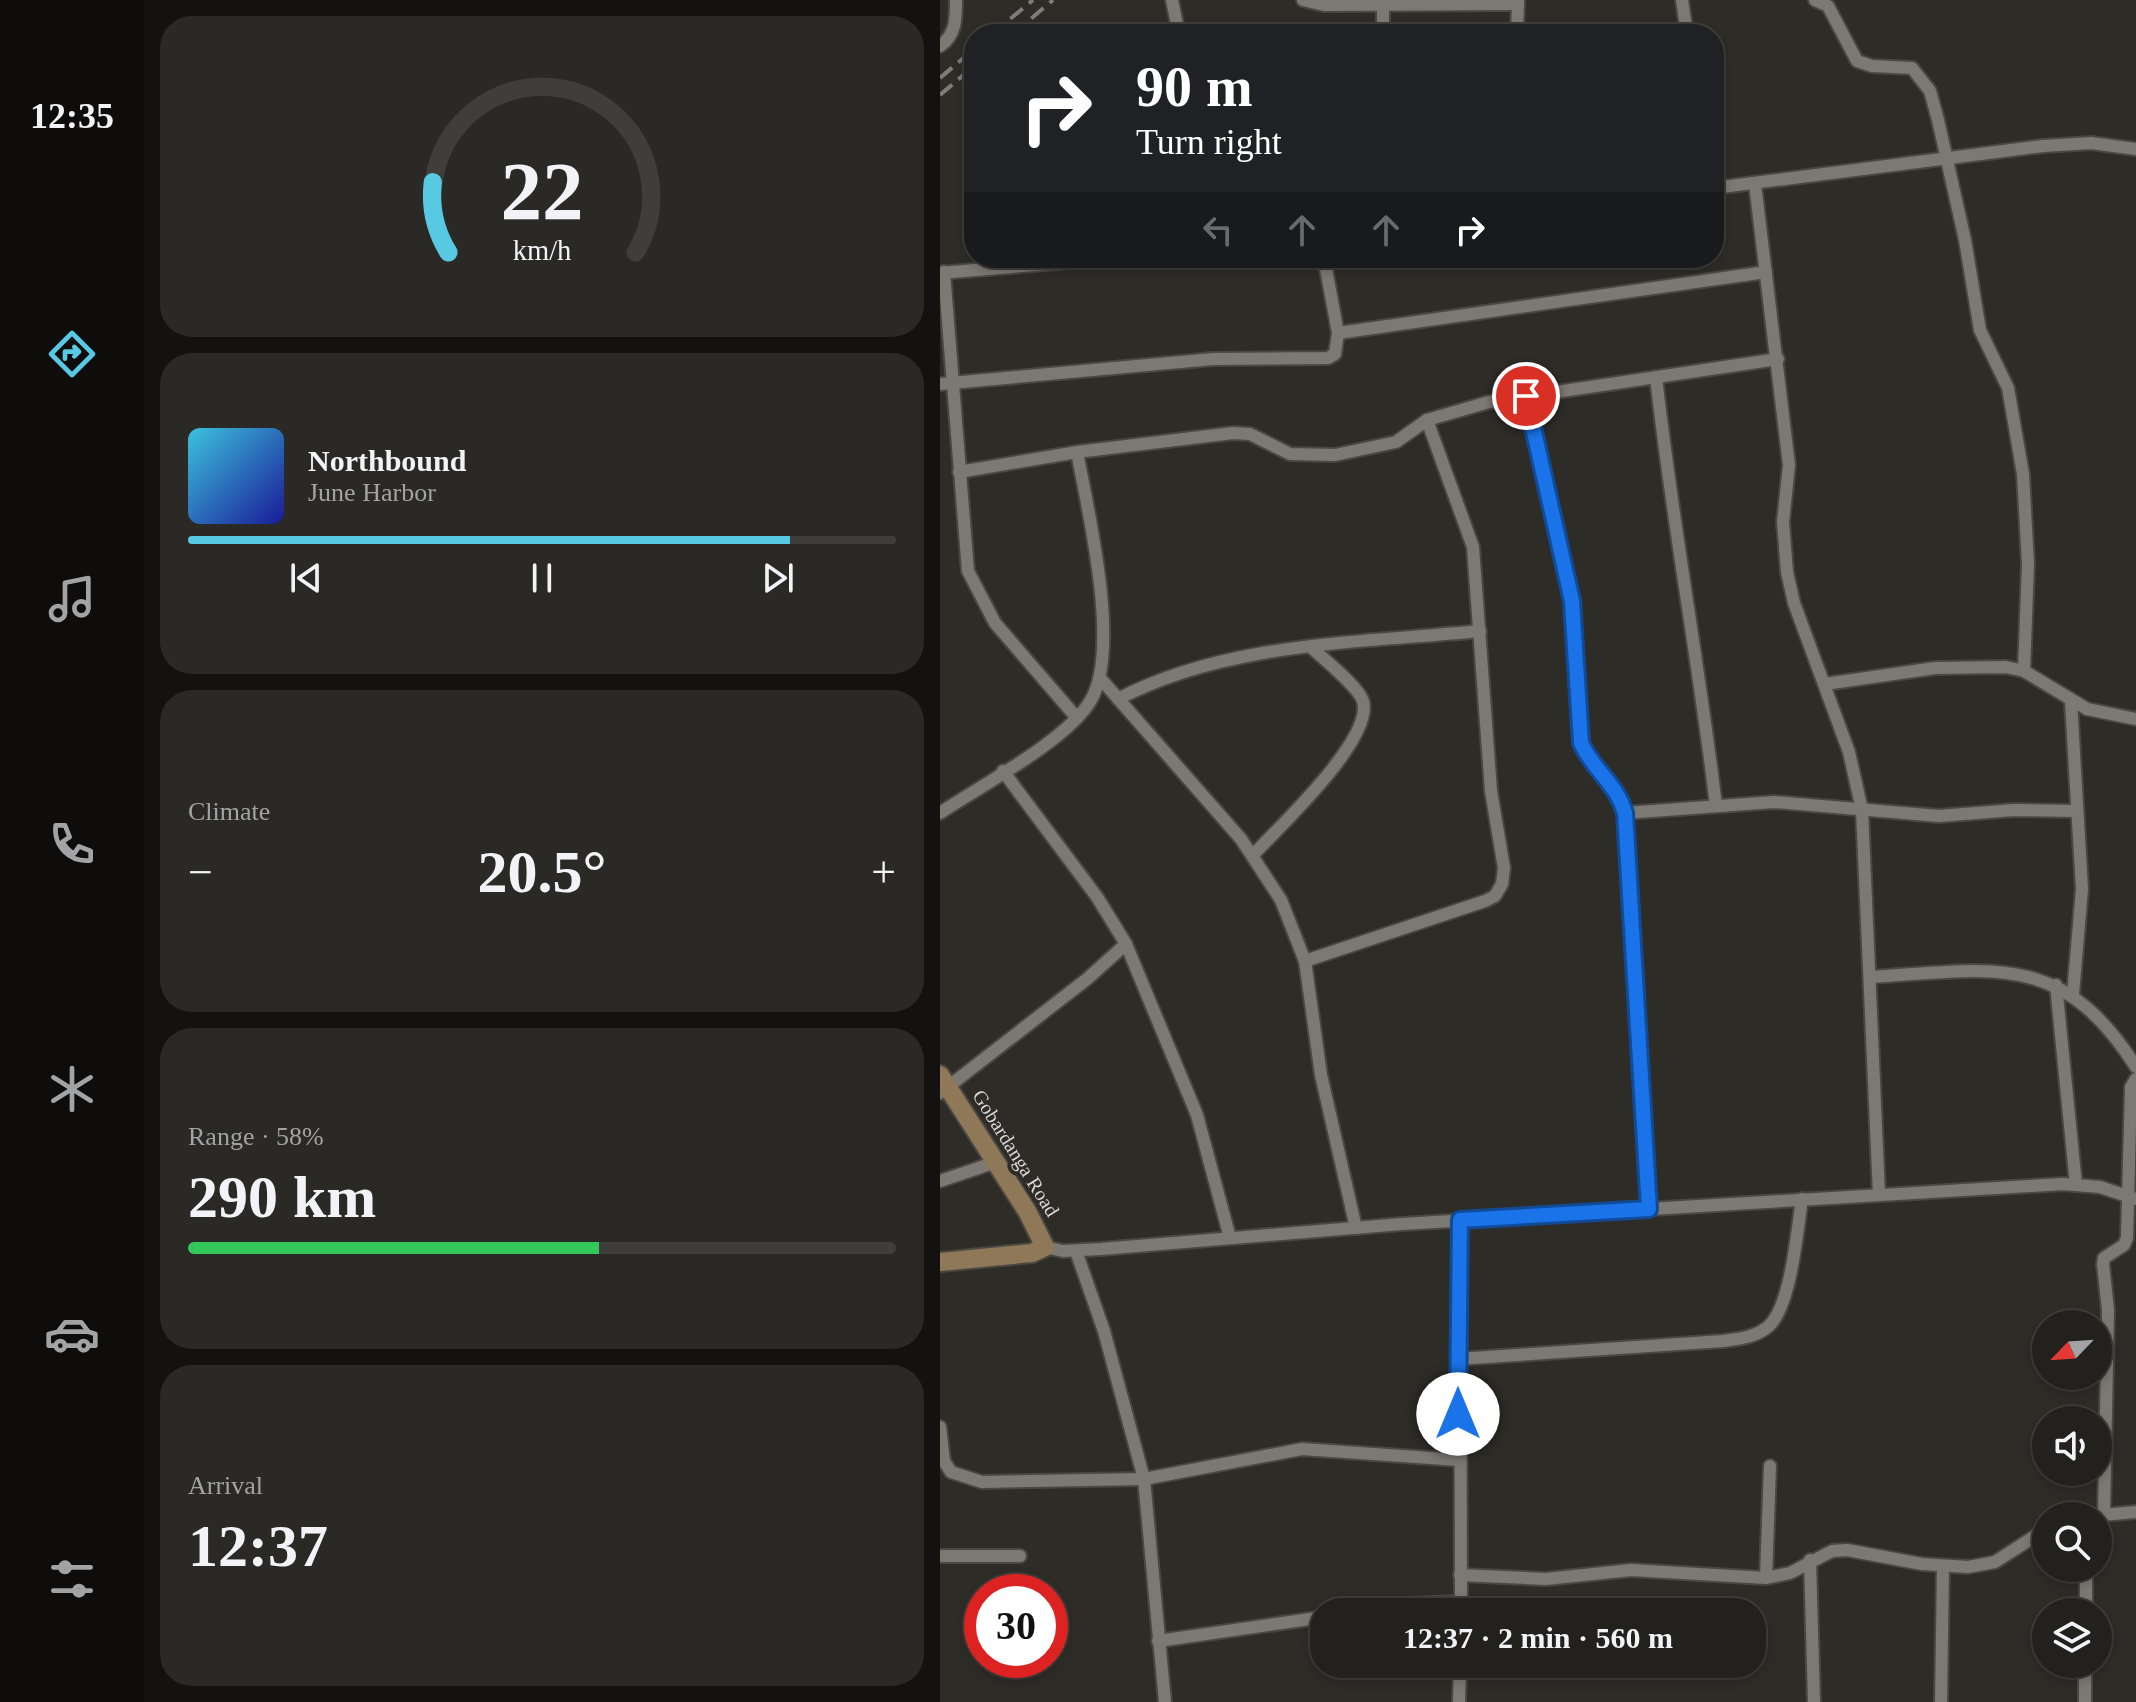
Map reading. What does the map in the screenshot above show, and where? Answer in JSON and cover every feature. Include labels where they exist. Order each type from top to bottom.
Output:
[{"type":"main road","name":"Gobardanga Road","points":[[940,1262],[1032,1253],[1045,1247],[1042,1236],[996,1162],[943,1085]]},
{"type":"street","points":[[940,46],[952,34],[956,0]]},
{"type":"street","points":[[1172,0],[1177,24]]},
{"type":"street","points":[[1303,0],[1312,4],[1351,2],[1383,5],[1518,2],[1517,24]]},
{"type":"street","points":[[1682,0],[1686,24]]},
{"type":"street","points":[[1815,0],[1828,6],[1857,61],[1872,66],[1912,68],[1923,78],[1930,91],[1974,286],[1980,330],[2008,388],[2020,459],[2029,591],[2024,671]]},
{"type":"street","points":[[1383,5],[1383,24]]},
{"type":"street","points":[[1724,187],[2091,143],[2136,149]]},
{"type":"street","points":[[1755,184],[1789,465],[1782,547],[1794,603],[1849,752],[1862,810],[1872,977],[1879,1195]]},
{"type":"street","points":[[992,268],[942,272],[946,384],[959,472],[968,571],[980,600],[1025,661],[1077,718]]},
{"type":"street","points":[[946,384],[1213,359],[1319,360],[1335,354],[1338,333],[1326,268]]},
{"type":"street","points":[[1338,333],[1766,272]]},
{"type":"street","points":[[959,472],[1077,452],[1233,433],[1250,434],[1290,454],[1335,455],[1396,442],[1427,420],[1461,408],[1778,359]]},
{"type":"street","points":[[1656,377],[1674,530],[1703,693],[1716,806]]},
{"type":"street","points":[[1526,396],[1573,612],[1581,743],[1588,758],[1620,796],[1625,813],[1649,1209]]},
{"type":"street","points":[[1305,961],[1485,901],[1495,896],[1502,884],[1504,868],[1491,791],[1473,547],[1427,420]]},
{"type":"street","points":[[940,813],[1077,718],[1091,700],[1100,678],[1103,646],[1097,566],[1077,452]]},
{"type":"street","points":[[1118,699],[1180,670],[1311,647],[1480,631]]},
{"type":"street","points":[[1253,855],[1348,748],[1364,716],[1359,694],[1311,647]]},
{"type":"street","points":[[1825,684],[1893,672],[1972,665],[2024,671],[2071,702],[2100,713],[2136,719]]},
{"type":"street","points":[[1100,678],[1253,855],[1281,900],[1305,961],[1321,1075],[1356,1228]]},
{"type":"street","points":[[2071,702],[2076,753],[2075,811],[2082,889],[2073,994]]},
{"type":"street","points":[[1003,771],[1097,897],[1126,944],[1197,1115],[1230,1238]]},
{"type":"street","points":[[1625,813],[1774,802],[1939,816],[2000,811],[2075,811]]},
{"type":"street","points":[[943,1085],[1126,944]]},
{"type":"street","points":[[1872,977],[2011,972],[2056,985],[2073,994],[2105,1024],[2136,1067]]},
{"type":"street","points":[[2056,985],[2076,1185]]},
{"type":"street","points":[[2099,1502],[2108,1336],[2103,1264],[2104,1258],[2124,1245],[2127,1238],[2133,1198],[2131,1087],[2136,1079]]},
{"type":"street","points":[[940,1181],[996,1162]]},
{"type":"street","points":[[1045,1247],[1076,1251],[1460,1220],[2076,1185],[2100,1187],[2133,1198]]},
{"type":"street","points":[[1458,1359],[1723,1341],[1766,1329],[1776,1319],[1785,1296],[1802,1199]]},
{"type":"street","points":[[1460,1220],[1461,1598]]},
{"type":"street","points":[[1076,1251],[1104,1331],[1144,1479],[1165,1702]]},
{"type":"street","points":[[940,1427],[944,1461],[951,1472],[964,1479],[998,1483],[1144,1479],[1302,1449],[1459,1460]]},
{"type":"street","points":[[1766,1578],[1770,1466]]},
{"type":"street","points":[[2112,1514],[2136,1512]]},
{"type":"street","points":[[1460,1575],[1546,1579],[1631,1570],[1766,1578],[1790,1573],[1810,1560],[1847,1550],[1943,1566],[1995,1562],[2032,1538]]},
{"type":"street","points":[[940,1556],[1020,1556]]},
{"type":"street","points":[[1810,1560],[1814,1702]]},
{"type":"street","points":[[1941,1702],[1943,1566]]},
{"type":"street","points":[[1158,1641],[1310,1619]]},
{"type":"street","points":[[1459,1702],[1460,1678]]},
{"type":"street","points":[[2085,1678],[2085,1702]]},
{"type":"railway","points":[[1004,24],[1033,0]]},
{"type":"railway","points":[[1025,24],[1053,0]]},
{"type":"railway","points":[[940,78],[964,58]]},
{"type":"railway","points":[[940,95],[964,75]]},
{"type":"route","points":[[1458,1414],[1460,1220],[1649,1209],[1625,813],[1620,796],[1588,758],[1581,743],[1572,601],[1526,396]]}]
